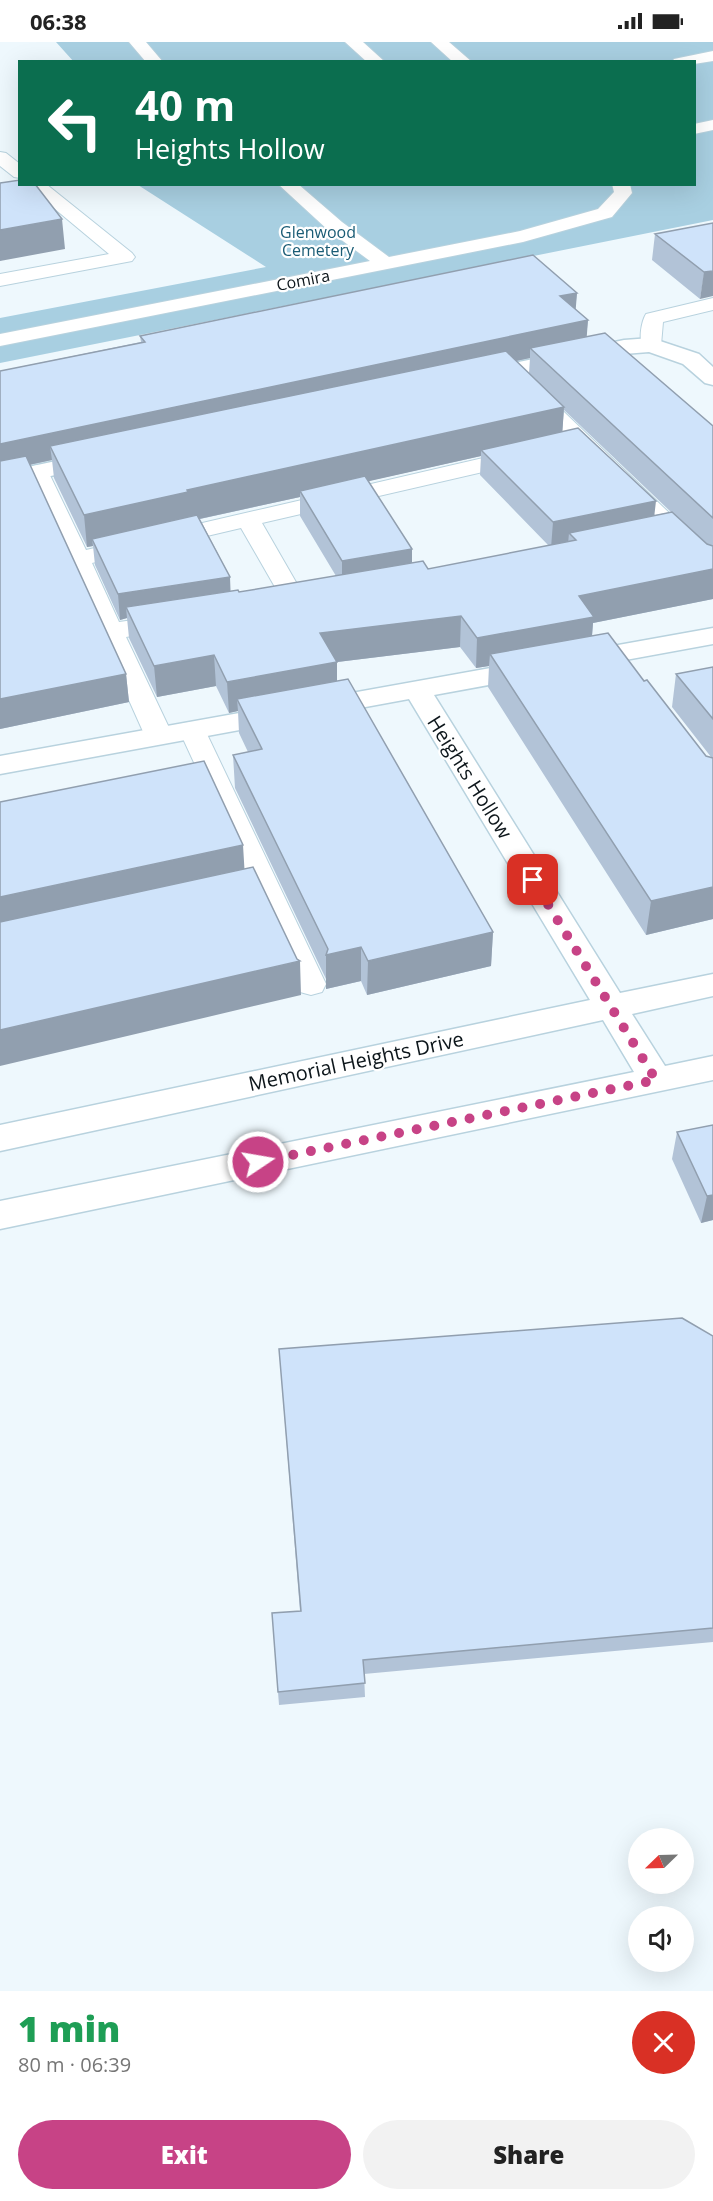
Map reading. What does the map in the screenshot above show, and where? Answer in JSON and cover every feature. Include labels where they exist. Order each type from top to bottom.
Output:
[{"type":"street","points":[[462,381],[624,346],[651,345],[691,359],[713,378]]},
{"type":"street","points":[[0,480],[118,455]]},
{"type":"street","name":"Heights Hollow","points":[[0,765],[713,636]]},
{"type":"street","name":"Heights Hollow","points":[[417,689],[656,1080]]},
{"type":"street","name":"Memorial Heights Drive","points":[[0,1138],[713,985]]},
{"type":"street","points":[[0,1215],[713,1068]]},
{"type":"lane","points":[[137,42],[153,60]]},
{"type":"lane","points":[[353,42],[375,60]]},
{"type":"lane","points":[[439,42],[462,60]]},
{"type":"lane","points":[[691,60],[713,56]]},
{"type":"lane","points":[[696,129],[713,125]]},
{"type":"lane","points":[[0,157],[18,171]]},
{"type":"lane","points":[[0,280],[125,257],[36,186]]},
{"type":"lane","points":[[289,186],[334,226],[385,263]]},
{"type":"lane","name":"Comira","points":[[0,340],[523,236],[605,213],[623,193],[621,186]]},
{"type":"lane","points":[[651,345],[653,318],[713,304]]},
{"type":"lane","points":[[508,371],[582,442],[663,533],[713,568]]},
{"type":"lane","points":[[78,559],[582,442]]},
{"type":"lane","points":[[38,472],[159,736]]},
{"type":"lane","points":[[248,520],[296,603]]},
{"type":"lane","points":[[111,631],[192,619]]},
{"type":"lane","points":[[613,654],[630,676]]},
{"type":"lane","points":[[192,730],[254,889],[311,984]]},
{"type":"green space","name":"Glenwood Cemetery","points":[[56,42],[713,42],[713,220],[0,363],[0,318],[266,267],[140,186],[696,186],[696,60],[72,60]]},
{"type":"building","points":[[18,180],[18,186],[37,186],[62,219],[0,230],[0,183]]},
{"type":"building","points":[[713,223],[713,271],[704,272],[655,234]]},
{"type":"building","points":[[533,255],[577,293],[560,296],[588,320],[0,444],[0,371],[145,342],[140,336]]},
{"type":"building","points":[[605,333],[713,426],[713,518],[530,348]]},
{"type":"building","points":[[506,351],[564,407],[84,515],[50,446]]},
{"type":"building","points":[[578,428],[656,501],[553,522],[481,450]]},
{"type":"building","points":[[26,456],[126,674],[0,699],[0,461]]},
{"type":"building","points":[[365,476],[412,549],[342,561],[300,491]]},
{"type":"building","points":[[672,512],[707,544],[713,546],[713,569],[579,596],[594,617],[477,638],[461,616],[320,633],[337,662],[227,682],[214,655],[154,666],[126,607],[238,590],[239,592],[423,561],[428,569],[576,540],[569,533]]},
{"type":"building","points":[[197,515],[230,577],[118,594],[92,539]]},
{"type":"building","points":[[608,633],[706,756],[713,758],[713,887],[651,901],[490,654]]},
{"type":"building","points":[[713,667],[713,719],[676,674]]},
{"type":"building","points":[[348,679],[493,932],[368,961],[361,947],[326,955],[328,949],[233,755],[262,749],[237,699]]},
{"type":"building","points":[[204,761],[243,845],[0,897],[0,802]]},
{"type":"building","points":[[253,867],[300,961],[0,1030],[0,922]]},
{"type":"building","points":[[713,1125],[713,1195],[707,1196],[677,1132]]},
{"type":"building","points":[[682,1318],[713,1336],[713,1628],[363,1660],[365,1683],[278,1692],[272,1613],[301,1611],[279,1349]]},
{"type":"route","points":[[258,1162],[656,1080],[533,880]]}]
